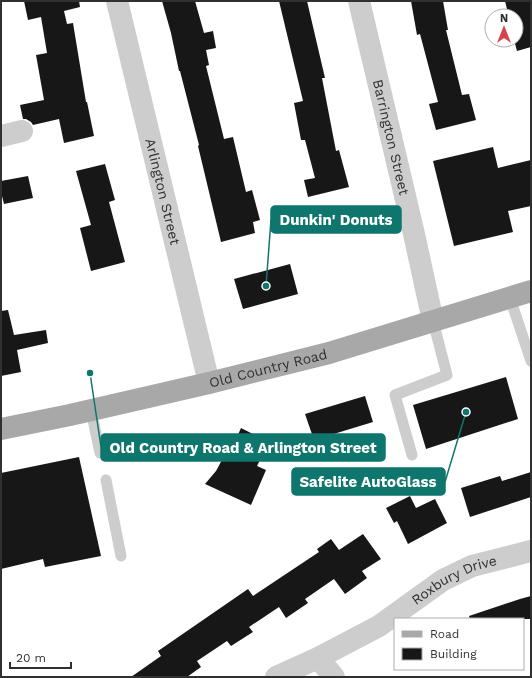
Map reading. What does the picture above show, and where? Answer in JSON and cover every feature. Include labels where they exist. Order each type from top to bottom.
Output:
[{"type":"main road","name":"Old Country Road","points":[[1,429],[209,383],[329,353],[531,291]]},
{"type":"street","name":"Arlington Street","points":[[117,1],[209,383]]},
{"type":"street","name":"Barrington Street","points":[[359,1],[433,321]]},
{"type":"street","name":"Roxbury Drive","points":[[276,677],[318,658],[380,626],[443,580],[472,566],[531,551]]},
{"type":"street","points":[[318,658],[334,677]]},
{"type":"lane","points":[[510,298],[531,361]]},
{"type":"lane","points":[[412,455],[395,395],[447,375],[433,321]]},
{"type":"lane","points":[[90,410],[100,453]]},
{"type":"lane","points":[[106,480],[121,556]]},
{"type":"building","points":[[24,1],[79,1],[80,7],[64,11],[67,24],[73,23],[86,102],[94,136],[64,143],[59,119],[33,125],[26,119],[23,119],[20,105],[44,100],[36,55],[47,53],[41,17],[28,20]]},
{"type":"building","points":[[162,1],[195,1],[204,33],[213,31],[216,48],[206,50],[209,65],[206,66],[224,139],[233,137],[246,192],[252,190],[260,220],[253,222],[255,233],[221,242],[199,145]]},
{"type":"building","points":[[279,1],[307,1],[325,78],[322,78],[336,151],[339,150],[349,187],[308,197],[304,180],[315,178],[305,140],[301,140],[294,103],[303,101]]},
{"type":"building","points":[[411,1],[443,1],[448,30],[446,30],[462,95],[469,94],[476,120],[436,130],[429,104],[438,102],[420,34],[417,35]]},
{"type":"building","points":[[505,1],[531,1],[531,47],[517,51],[516,48],[524,48],[524,8],[507,8]]},
{"type":"building","points":[[493,147],[498,168],[531,160],[531,206],[508,211],[513,232],[454,246],[433,161]]},
{"type":"building","points":[[105,164],[115,200],[109,202],[125,262],[91,271],[80,228],[91,225],[76,171]]},
{"type":"building","points":[[28,176],[33,198],[4,204],[1,192],[1,181]]},
{"type":"building","points":[[290,264],[298,294],[243,309],[234,279]]},
{"type":"building","points":[[8,310],[14,335],[46,330],[48,343],[17,350],[21,372],[1,376],[1,311]]},
{"type":"building","points":[[506,377],[518,419],[426,449],[413,405]]},
{"type":"building","points":[[365,396],[373,422],[314,440],[305,414]]},
{"type":"building","points":[[241,428],[269,442],[257,466],[266,470],[251,505],[205,484],[216,471],[223,458],[227,459]]},
{"type":"building","points":[[79,457],[101,556],[45,567],[43,559],[1,569],[1,473]]},
{"type":"building","points":[[531,472],[531,497],[470,517],[461,488],[500,476],[502,481]]},
{"type":"building","points":[[410,496],[416,508],[435,499],[447,523],[408,544],[397,521],[394,523],[386,508]]},
{"type":"building","points":[[363,534],[381,559],[362,571],[367,578],[345,594],[334,579],[305,599],[308,603],[286,618],[279,607],[249,627],[253,632],[231,646],[227,641],[197,661],[201,667],[187,677],[131,677],[161,656],[158,651],[248,589],[253,596],[319,552],[317,549],[331,539],[339,550]]},
{"type":"building","points":[[531,596],[531,619],[470,618],[469,616]]},
{"type":"place","name":"Dunkin' Donuts","points":[[266,286]]},
{"type":"place","name":"Old Country Road & Arlington Street","points":[[90,373]]},
{"type":"place","name":"Safelite AutoGlass","points":[[466,412]]}]
